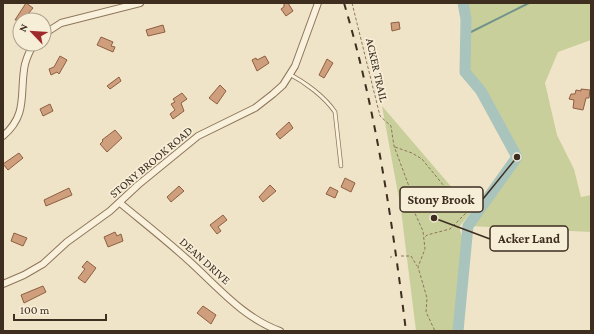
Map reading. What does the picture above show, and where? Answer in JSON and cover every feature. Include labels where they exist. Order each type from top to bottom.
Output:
[{"type":"street","points":[[52,29],[61,23],[140,3]]},
{"type":"street","name":"STONY BROOK ROAD","points":[[3,284],[38,267],[68,242],[120,203],[138,185],[198,136],[255,108],[283,85],[300,53],[318,3]]},
{"type":"street","points":[[3,136],[8,132],[19,114],[24,90],[25,65],[31,52]]},
{"type":"street","name":"DEAN DRIVE","points":[[120,203],[171,245],[233,301],[259,322],[279,331]]},
{"type":"lane","points":[[289,74],[308,86],[331,105],[335,112],[340,166]]},
{"type":"path","name":"ACKER TRAIL","points":[[352,3],[380,116],[391,126],[394,146],[410,188],[407,202],[413,209],[423,231],[425,249],[418,267]]},
{"type":"path","points":[[394,146],[412,153],[422,159],[466,213],[450,229],[426,235],[424,238]]},
{"type":"path","points":[[401,256],[411,256],[418,267],[427,298],[426,312],[435,331]]},
{"type":"green space","points":[[463,3],[591,3],[591,40],[558,52],[545,83],[557,135],[574,169],[581,197],[591,195],[591,232],[468,226],[517,157],[481,91],[465,72]]},
{"type":"green space","points":[[382,106],[472,211],[459,227],[463,239],[456,300],[455,331],[416,331],[401,210]]},
{"type":"building","points":[[26,3],[33,8],[30,12],[20,12]]},
{"type":"building","points":[[284,3],[288,3],[293,11],[286,16],[281,9],[284,7]]},
{"type":"building","points":[[399,22],[400,29],[392,31],[391,23]]},
{"type":"building","points":[[163,25],[165,32],[148,36],[146,30]]},
{"type":"building","points":[[101,37],[113,42],[111,46],[115,47],[113,52],[97,45]]},
{"type":"building","points":[[60,56],[67,60],[59,74],[57,72],[51,75],[49,69],[54,67]]},
{"type":"building","points":[[265,56],[269,63],[257,71],[252,60],[256,58],[257,60]]},
{"type":"building","points":[[327,59],[333,63],[324,78],[319,75]]},
{"type":"building","points":[[119,77],[121,81],[110,89],[107,86]]},
{"type":"building","points":[[220,85],[226,91],[217,104],[209,98]]},
{"type":"building","points":[[581,89],[590,90],[589,98],[586,98],[583,110],[573,108],[574,100],[569,99],[571,94],[575,94],[576,90],[581,91]]},
{"type":"building","points":[[182,93],[187,99],[181,103],[184,111],[173,119],[170,114],[175,110],[171,104],[175,102],[173,99]]},
{"type":"building","points":[[50,104],[53,111],[43,116],[40,109]]},
{"type":"building","points":[[289,122],[293,128],[280,139],[276,134]]},
{"type":"building","points":[[115,130],[122,138],[107,152],[100,144],[103,141],[102,140]]},
{"type":"building","points":[[19,153],[23,158],[8,170],[3,164]]},
{"type":"building","points":[[345,178],[355,183],[351,192],[341,187]]},
{"type":"building","points":[[270,185],[276,191],[263,202],[259,197]]},
{"type":"building","points":[[179,186],[184,191],[171,202],[167,197]]},
{"type":"building","points":[[330,187],[338,191],[335,198],[326,194]]},
{"type":"building","points":[[69,188],[72,195],[46,206],[44,200]]},
{"type":"building","points":[[223,215],[227,220],[218,227],[221,231],[217,234],[210,225]]},
{"type":"building","points":[[115,232],[117,236],[121,234],[123,241],[108,247],[104,237]]},
{"type":"building","points":[[14,233],[27,238],[23,246],[11,241]]},
{"type":"building","points":[[87,261],[96,268],[85,283],[78,278],[85,269],[82,267]]},
{"type":"building","points":[[43,286],[46,292],[24,303],[21,295]]},
{"type":"building","points":[[203,306],[216,315],[211,324],[197,313]]},
{"type":"waterway","points":[[458,331],[468,226],[517,157],[481,91],[465,72],[466,19],[463,3]]},
{"type":"waterway","points":[[465,35],[529,3]]},
{"type":"railway","points":[[344,3],[365,84],[382,166],[406,331]]},
{"type":"place","name":"Stony Brook","points":[[517,157]]},
{"type":"place","name":"Acker Land","points":[[434,218]]}]
